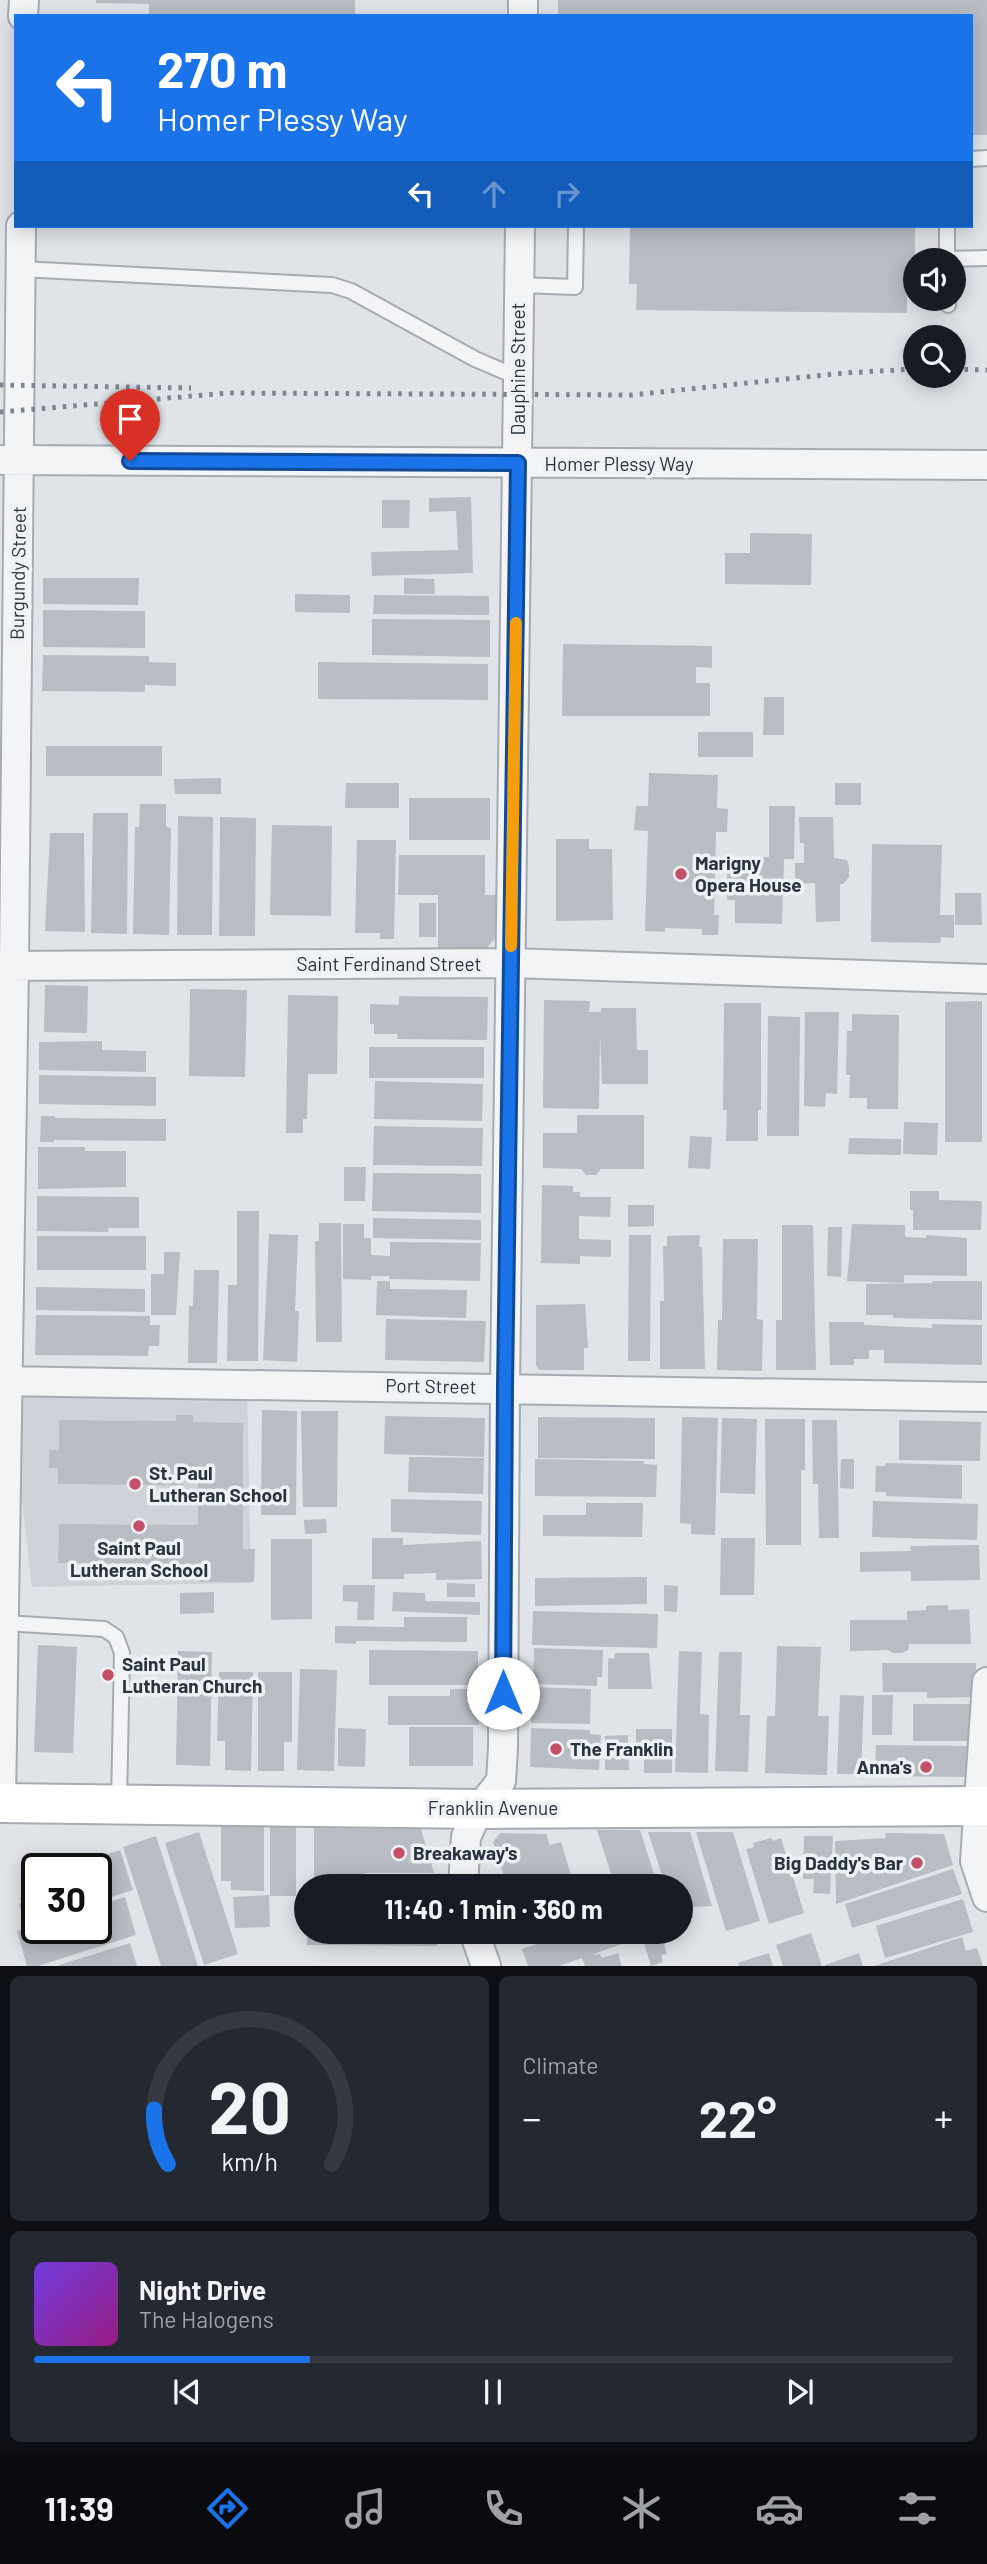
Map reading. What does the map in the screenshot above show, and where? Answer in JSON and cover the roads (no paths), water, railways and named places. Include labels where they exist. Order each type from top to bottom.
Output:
[{"type":"street","name":"Burgundy Street","points":[[0,1803],[4,1623],[10,460],[21,228]]},
{"type":"street","name":"Dauphine Street","points":[[464,1874],[466,1837],[479,1809],[501,1782],[520,228]]},
{"type":"street","name":"Homer Plessy Way","points":[[10,460],[987,465]]},
{"type":"street","name":"Saint Ferdinand Street","points":[[7,966],[511,963],[987,979]]},
{"type":"street","name":"Port Street","points":[[4,1381],[505,1387],[987,1397]]},
{"type":"street","points":[[987,1682],[984,1806],[975,1861],[987,1897]]},
{"type":"street","name":"Franklin Avenue","points":[[0,1803],[479,1809],[984,1806]]},
{"type":"street","points":[[478,1944],[486,1965]]},
{"type":"lane","points":[[519,285],[575,286],[576,228]]},
{"type":"lane","points":[[947,228],[947,248]]},
{"type":"lane","points":[[966,259],[987,258]]},
{"type":"lane","points":[[20,269],[332,285],[351,291],[475,359],[517,377]]},
{"type":"lane","points":[[4,1623],[104,1629],[116,1637],[122,1653],[119,1804]]},
{"type":"railway","points":[[966,369],[987,370]]},
{"type":"railway","points":[[0,412],[229,393],[632,395],[844,373],[903,370]]},
{"type":"railway","points":[[0,385],[191,388]]},
{"type":"place","name":"Marigny Opera House","points":[[681,874]]},
{"type":"place","name":"St. Paul Lutheran School","points":[[135,1484]]},
{"type":"place","name":"Saint Paul Lutheran School","points":[[139,1526]]},
{"type":"place","name":"Saint Paul Lutheran Church","points":[[108,1675]]},
{"type":"place","name":"The Franklin","points":[[556,1749]]},
{"type":"place","name":"Anna's","points":[[926,1767]]},
{"type":"place","name":"Breakaway's","points":[[399,1853]]},
{"type":"place","name":"Big Daddy's Bar","points":[[917,1863]]}]
